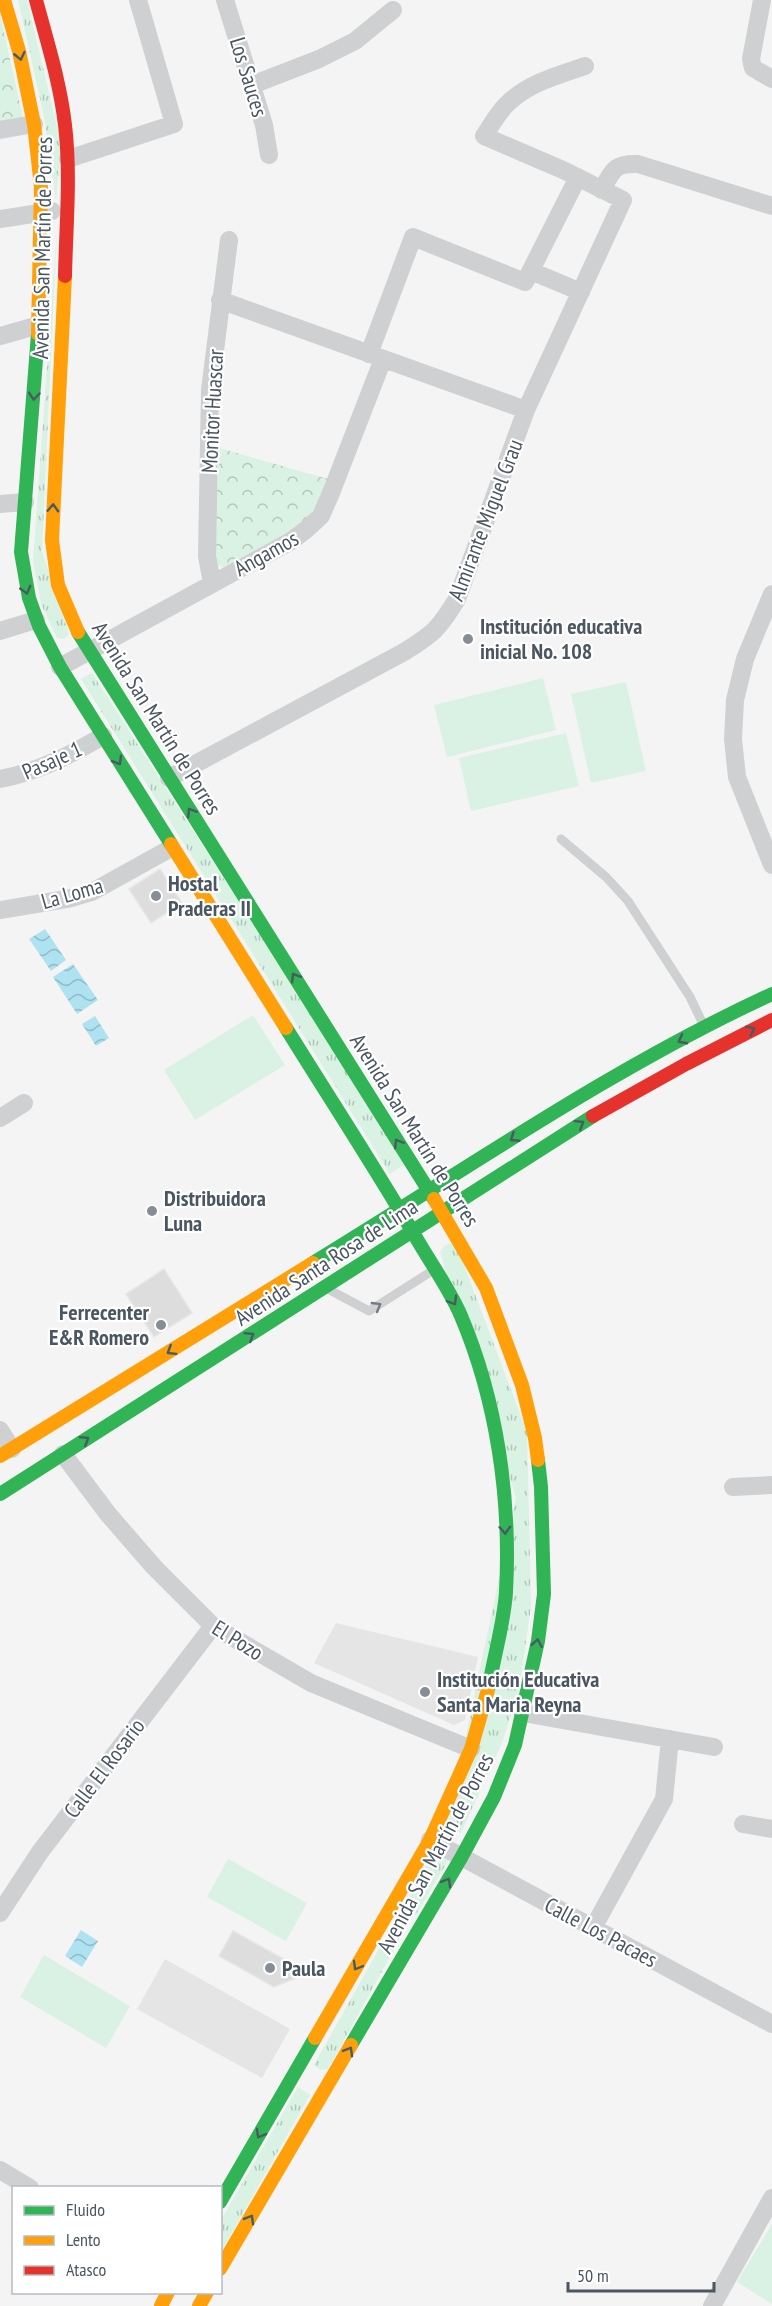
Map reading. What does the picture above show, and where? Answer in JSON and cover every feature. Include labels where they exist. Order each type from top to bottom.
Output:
[{"type":"main road","name":"Avenida San Martín de Porres","points":[[4,0],[19,51],[34,124],[41,187],[39,325],[25,502],[22,574],[36,620],[60,667],[171,848],[400,1210],[460,1313],[478,1362],[492,1415],[503,1490],[511,1594],[486,1701],[471,1749],[430,1840],[402,1925],[310,2082],[222,2199]]},
{"type":"main road","name":"Avenida San Martín de Porres","points":[[36,0],[58,83],[68,159],[64,328],[52,515],[52,567],[67,611],[89,652],[442,1212],[486,1288],[522,1385],[535,1438],[531,1488],[539,1594],[538,1641],[515,1745],[461,1858],[402,1925],[310,2082],[222,2266]]},
{"type":"main road","name":"Avenida Santa Rosa de Lima","points":[[6,1453],[429,1192],[583,1094],[772,994]]},
{"type":"main road","name":"Avenida Santa Rosa de Lima","points":[[0,1494],[596,1114],[772,1020]]},
{"type":"main road","points":[[503,1490],[531,1488]]},
{"type":"street","points":[[68,159],[174,124],[138,0]]},
{"type":"street","name":"Los Sauces","points":[[225,0],[264,125],[269,154]]},
{"type":"street","points":[[762,0],[751,59],[753,68],[772,79]]},
{"type":"street","points":[[252,85],[319,59],[355,40],[393,10]]},
{"type":"street","points":[[585,66],[542,80],[522,90],[504,107],[484,136],[578,177],[602,190],[613,170],[622,163],[638,164],[772,206]]},
{"type":"street","points":[[0,130],[34,124]]},
{"type":"street","points":[[578,177],[528,276],[581,292]]},
{"type":"street","name":"Almirante Miguel Grau","points":[[169,778],[404,652],[432,634],[443,622],[457,599],[526,410],[623,200],[602,190]]},
{"type":"street","points":[[0,219],[67,209]]},
{"type":"street","name":"Angamos","points":[[60,667],[291,541],[321,516],[332,493],[413,237],[528,276]]},
{"type":"street","name":"Monitor Huascar","points":[[212,583],[207,556],[210,390],[229,240]]},
{"type":"street","points":[[220,300],[526,410]]},
{"type":"street","points":[[0,336],[39,325]]},
{"type":"street","points":[[0,504],[25,502]]},
{"type":"street","points":[[772,594],[745,659],[735,700],[733,739],[737,777],[772,865]]},
{"type":"street","points":[[0,631],[36,620]]},
{"type":"street","name":"Pasaje 1","points":[[0,779],[39,770],[103,736]]},
{"type":"street","name":"La Loma","points":[[0,910],[72,898],[92,892],[171,848]]},
{"type":"street","points":[[0,1118],[24,1103]]},
{"type":"street","points":[[0,1431],[6,1453]]},
{"type":"street","name":"El Pozo","points":[[63,1454],[108,1515],[154,1568],[213,1626],[311,1683],[471,1749]]},
{"type":"street","points":[[734,1487],[772,1485]]},
{"type":"street","name":"Calle El Rosario","points":[[0,1913],[40,1852],[213,1626]]},
{"type":"street","points":[[523,1713],[714,1747]]},
{"type":"street","points":[[593,1928],[664,1799],[670,1739]]},
{"type":"street","points":[[743,1824],[772,1829]]},
{"type":"street","name":"Calle Los Pacaes","points":[[430,1840],[772,2024]]},
{"type":"street","points":[[0,2170],[28,2186]]},
{"type":"street","points":[[712,2306],[772,2198]]},
{"type":"lane","points":[[561,839],[606,876],[628,901],[690,997],[705,1028]]},
{"type":"lane","points":[[326,1288],[369,1311],[435,1270]]},
{"type":"shaded area","name":"Institución Educativa Santa Maria Reyna","points":[[336,1623],[478,1657],[465,1720],[454,1725],[314,1663]]},
{"type":"shaded area","points":[[165,1959],[290,2029],[262,2078],[137,2009]]},
{"type":"green space","points":[[18,0],[27,0],[61,143],[56,203],[44,116]]},
{"type":"green space","points":[[0,14],[23,118],[0,123]]},
{"type":"green space","points":[[57,229],[42,551],[69,634],[64,639],[57,638],[41,604],[33,561]]},
{"type":"green space","points":[[219,448],[328,479],[316,507],[302,525],[226,567],[219,566],[214,559]]},
{"type":"green space","points":[[92,673],[406,1163],[390,1174],[81,679]]},
{"type":"green space","points":[[543,678],[556,730],[447,757],[434,705]]},
{"type":"green space","points":[[626,682],[646,771],[591,783],[571,694]]},
{"type":"green space","points":[[566,733],[579,786],[471,811],[459,758]]},
{"type":"green space","points":[[253,1015],[285,1065],[195,1120],[164,1070]]},
{"type":"green space","points":[[455,1241],[527,1432],[531,1606],[519,1690],[502,1743],[461,1833],[447,1825],[516,1498],[440,1252],[444,1246]]},
{"type":"green space","points":[[434,1851],[449,1859],[416,1915],[404,1906]]},
{"type":"green space","points":[[228,1859],[307,1903],[286,1941],[207,1897]]},
{"type":"green space","points":[[390,1929],[402,1935],[328,2069],[321,2070],[314,2065]]},
{"type":"green space","points":[[44,1955],[130,2006],[106,2048],[20,1997]]},
{"type":"green space","points":[[298,2087],[310,2095],[222,2250],[222,2218]]},
{"type":"green space","points":[[772,2224],[772,2304],[737,2282]]},
{"type":"water","points":[[45,929],[66,960],[51,971],[29,939]]},
{"type":"water","points":[[73,964],[98,1000],[77,1014],[53,977]]},
{"type":"water","points":[[95,1016],[109,1038],[96,1046],[82,1024]]},
{"type":"water","points":[[81,1930],[98,1941],[82,1967],[65,1956]]},
{"type":"building","name":"Hostal Praderas II","points":[[160,869],[182,903],[151,923],[129,889]]},
{"type":"building","points":[[164,1269],[192,1313],[154,1337],[126,1294]]},
{"type":"building","name":"Paula","points":[[233,1931],[309,1973],[274,1987],[219,1956]]},
{"type":"traffic: fast","points":[[38,334],[21,552],[29,598],[39,626],[60,667],[171,844]]},
{"type":"traffic: fast","points":[[78,632],[434,1199]]},
{"type":"traffic: fast","points":[[313,1263],[596,1087],[712,1023],[772,994]]},
{"type":"traffic: fast","points":[[286,1028],[452,1297],[484,1382],[499,1451],[507,1557],[505,1604],[489,1686]]},
{"type":"traffic: fast","points":[[0,1494],[593,1116]]},
{"type":"traffic: fast","points":[[351,2045],[461,1858],[494,1797],[515,1745],[538,1641],[544,1594],[538,1460]]},
{"type":"traffic: fast","points":[[222,2199],[315,2038]]},
{"type":"traffic: slow","points":[[4,0],[19,51],[34,124],[41,187],[38,334]]},
{"type":"traffic: slow","points":[[65,276],[52,540],[58,585],[78,632]]},
{"type":"traffic: slow","points":[[171,844],[286,1028]]},
{"type":"traffic: slow","points":[[434,1199],[486,1288],[522,1385],[538,1460]]},
{"type":"traffic: slow","points":[[0,1456],[313,1263]]},
{"type":"traffic: slow","points":[[315,2038],[430,1840],[471,1749],[489,1686]]},
{"type":"traffic: slow","points":[[222,2266],[351,2045]]},
{"type":"traffic: slow","points":[[161,2306],[167,2294]]},
{"type":"traffic: slow","points":[[199,2306],[206,2294]]},
{"type":"traffic: jam","points":[[36,0],[57,77],[67,144],[65,276]]},
{"type":"traffic: jam","points":[[593,1116],[686,1064],[772,1020]]},
{"type":"place","name":"Institución educativa inicial No. 108","points":[[468,639]]},
{"type":"place","name":"Hostal Praderas II","points":[[156,896]]},
{"type":"place","name":"Distribuidora Luna","points":[[152,1211]]},
{"type":"place","name":"Ferrecenter E&R Romero","points":[[161,1325]]},
{"type":"place","name":"Institución Educativa Santa Maria Reyna","points":[[425,1692]]},
{"type":"place","name":"Paula","points":[[270,1968]]}]
